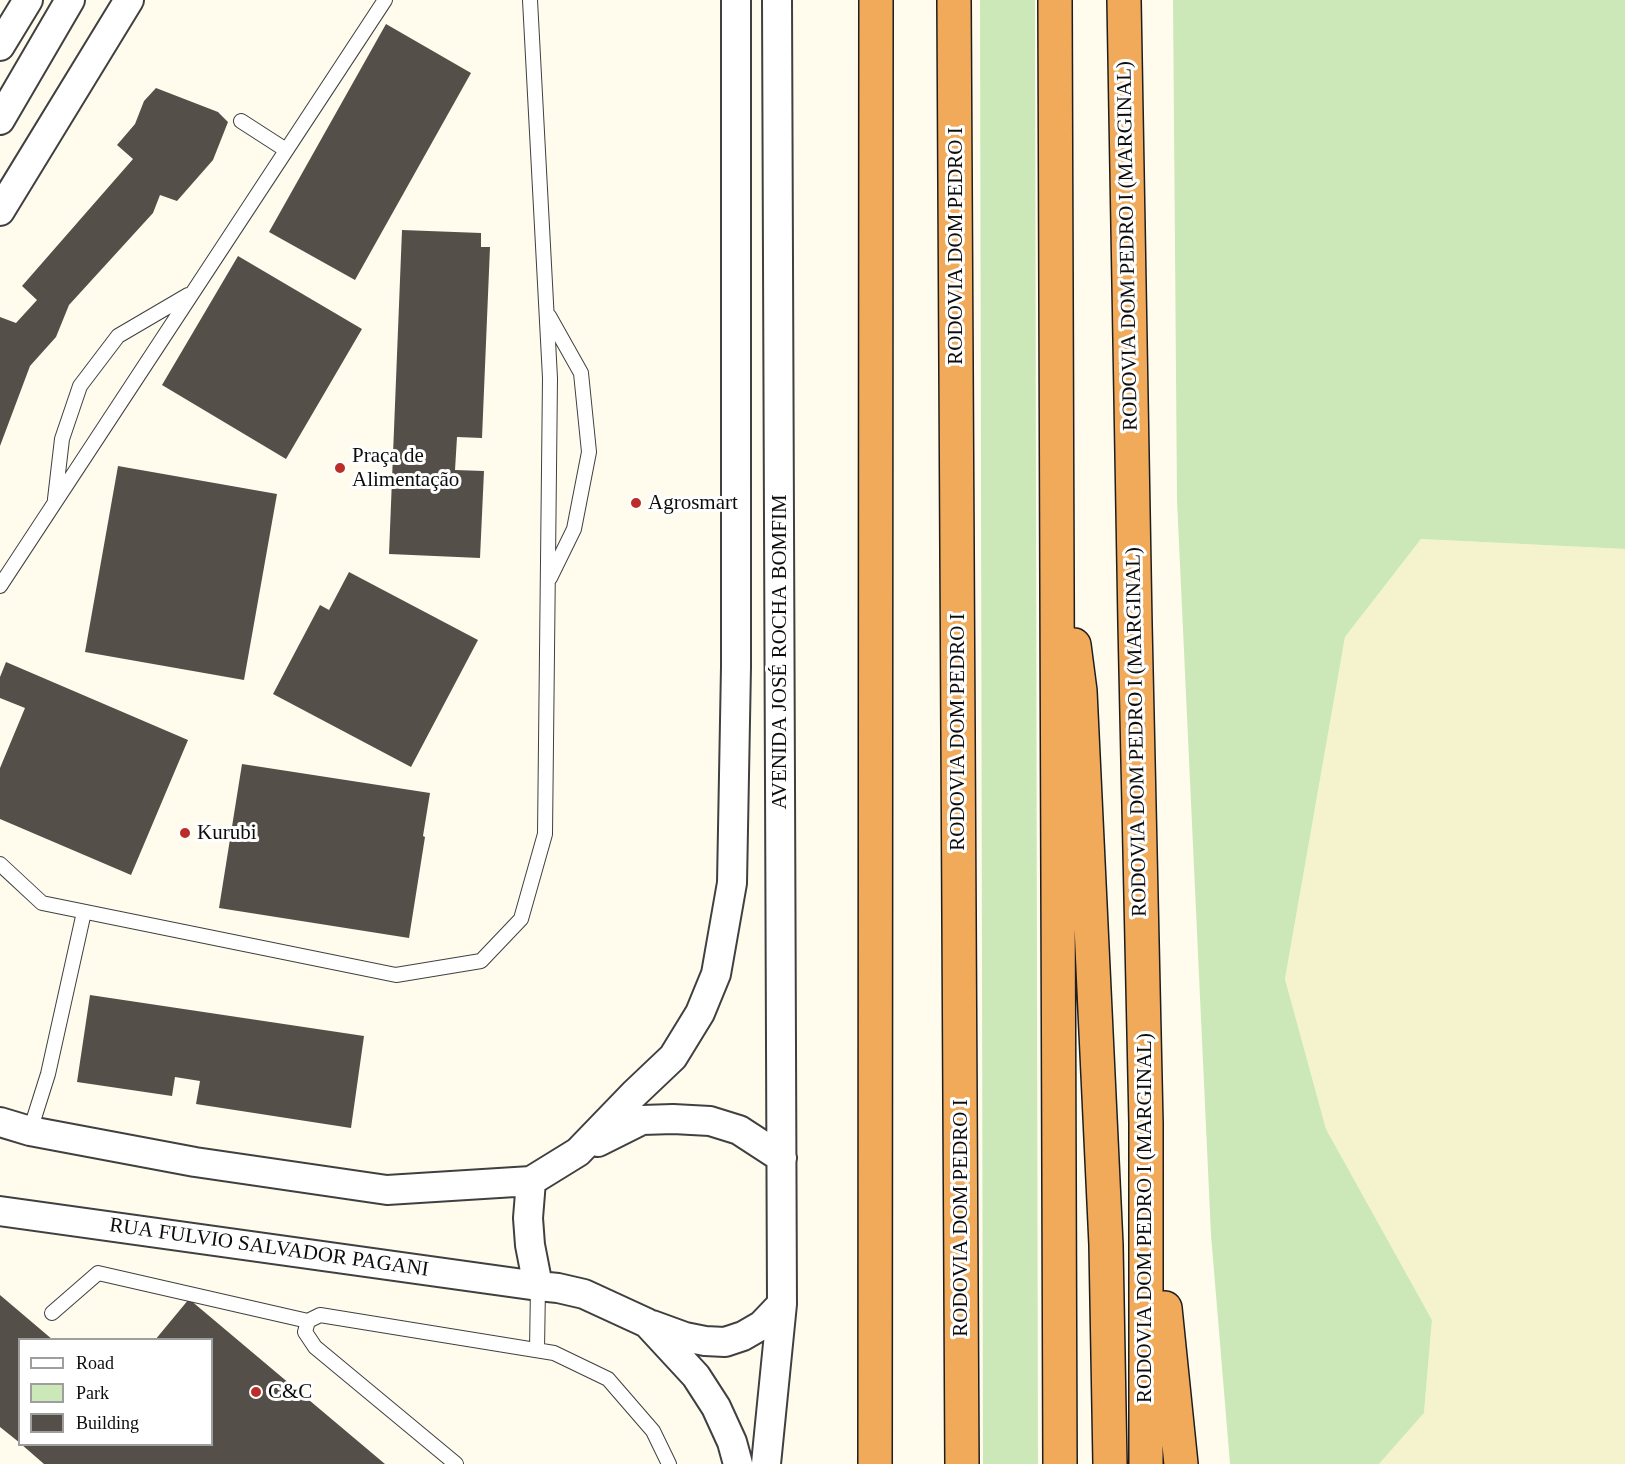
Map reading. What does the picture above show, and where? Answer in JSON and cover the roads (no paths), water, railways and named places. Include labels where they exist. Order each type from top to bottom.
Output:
[{"type":"highway","points":[[875,1464],[876,0]]},
{"type":"highway","name":"RODOVIA DOM PEDRO I","points":[[954,0],[962,1464]]},
{"type":"highway","points":[[1055,0],[1060,1464]]},
{"type":"highway","name":"RODOVIA DOM PEDRO I (MARGINAL)","points":[[1124,0],[1146,1123],[1146,1464]]},
{"type":"highway","points":[[1056,517],[1080,690],[1106,1245],[1110,1464]]},
{"type":"highway","points":[[1146,1123],[1180,1464]]},
{"type":"highway","points":[[860,1464],[875,1257]]},
{"type":"street","points":[[0,46],[28,0]]},
{"type":"street","points":[[0,120],[70,0]]},
{"type":"street","points":[[0,211],[129,0]]},
{"type":"street","name":"AVENIDA JOSÉ ROCHA BOMFIM","points":[[531,1181],[578,1152],[634,1094],[674,1057],[700,1013],[716,974],[732,883],[736,667],[736,0]]},
{"type":"street","name":"AVENIDA JOSÉ ROCHA BOMFIM","points":[[766,1464],[782,1304],[777,0]]},
{"type":"street","points":[[578,1152],[642,1120],[710,1120],[740,1130],[782,1158]]},
{"type":"street","points":[[0,1122],[30,1131],[195,1162],[387,1190],[531,1181],[528,1218],[530,1245],[538,1286]]},
{"type":"street","name":"RUA FULVIO SALVADOR PAGANI","points":[[0,1211],[558,1288],[584,1294],[647,1323],[685,1337],[705,1341],[725,1342],[743,1336],[762,1325],[782,1304]]},
{"type":"street","points":[[647,1323],[696,1376],[716,1407],[732,1442],[738,1464]]},
{"type":"lane","points":[[0,585],[385,0]]},
{"type":"lane","points":[[0,864],[42,903],[396,975],[482,961],[521,919],[545,834],[548,583],[550,378],[531,0]]},
{"type":"lane","points":[[241,121],[286,150]]},
{"type":"lane","points":[[55,502],[62,439],[80,386],[118,336],[192,293]]},
{"type":"lane","points":[[547,312],[581,373],[589,452],[574,529],[548,583]]},
{"type":"lane","points":[[30,1131],[48,1074],[84,912]]},
{"type":"lane","points":[[52,1313],[98,1273],[308,1321],[320,1315],[554,1353],[608,1380],[653,1431],[669,1464]]},
{"type":"lane","points":[[537,1350],[538,1286]]},
{"type":"lane","points":[[308,1321],[305,1332],[315,1347],[456,1464]]},
{"type":"place","name":"Praça de Alimentação","points":[[340,468]]},
{"type":"place","name":"Agrosmart","points":[[636,503]]},
{"type":"place","name":"Kurubi","points":[[185,833]]},
{"type":"place","name":"C&C","points":[[256,1392]]}]
